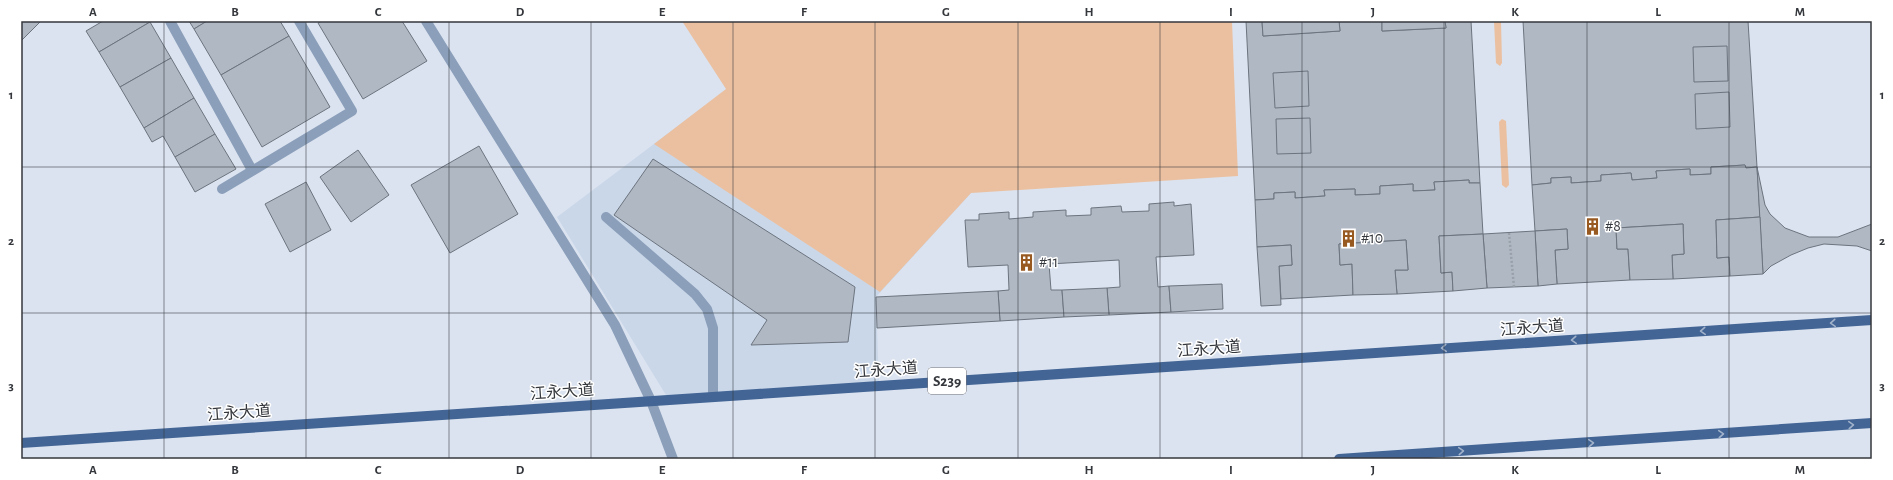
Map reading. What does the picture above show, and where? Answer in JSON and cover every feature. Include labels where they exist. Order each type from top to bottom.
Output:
[{"type":"main road","name":"江永大道","points":[[21,443],[1872,320]]},
{"type":"main road","points":[[1339,459],[1872,423]]},
{"type":"street","points":[[170,21],[252,170]]},
{"type":"street","points":[[222,189],[352,111],[298,21]]},
{"type":"street","points":[[426,21],[614,325],[651,401],[673,459]]},
{"type":"street","points":[[606,217],[695,294],[707,309],[713,328],[713,397]]},
{"type":"path","points":[[1509,233],[1514,287]]},
{"type":"shaded area","points":[[682,21],[1232,21],[1238,176],[971,193],[880,292],[654,144],[726,89]]},
{"type":"shaded area","points":[[1494,21],[1501,21],[1502,63],[1500,66],[1496,63]]},
{"type":"shaded area","points":[[727,89],[971,193],[876,297],[879,386],[669,400],[557,217]]},
{"type":"shaded area","points":[[1502,119],[1506,121],[1509,185],[1506,188],[1502,185],[1499,122]]},
{"type":"building","points":[[21,21],[41,21],[21,41]]},
{"type":"building","points":[[103,21],[150,22],[99,52],[86,31]]},
{"type":"building","points":[[189,21],[207,21],[194,29]]},
{"type":"building","points":[[207,21],[280,21],[289,36],[221,75],[194,29]]},
{"type":"building","points":[[322,21],[402,21],[427,61],[363,99],[318,23]]},
{"type":"building","points":[[1246,21],[1262,21],[1263,36],[1340,31],[1339,21],[1382,21],[1382,31],[1446,28],[1445,21],[1471,21],[1480,183],[1469,183],[1469,180],[1434,182],[1435,190],[1413,191],[1413,184],[1380,186],[1380,194],[1355,195],[1355,189],[1324,190],[1325,196],[1295,198],[1295,192],[1274,193],[1274,199],[1255,200]]},
{"type":"building","points":[[1262,21],[1339,21],[1340,31],[1263,36]]},
{"type":"building","points":[[1382,21],[1445,21],[1446,28],[1382,31]]},
{"type":"building","points":[[1523,21],[1748,21],[1757,167],[1746,168],[1745,165],[1711,167],[1711,174],[1690,175],[1690,169],[1656,171],[1657,178],[1632,180],[1631,173],[1601,175],[1601,181],[1571,183],[1571,177],[1551,178],[1551,183],[1532,185]]},
{"type":"building","points":[[150,22],[171,58],[120,87],[99,52]]},
{"type":"building","points":[[289,36],[330,107],[262,147],[221,75]]},
{"type":"building","points":[[1727,46],[1728,81],[1694,82],[1693,47]]},
{"type":"building","points":[[171,58],[194,98],[144,128],[120,87]]},
{"type":"building","points":[[1308,71],[1309,106],[1275,108],[1273,73]]},
{"type":"building","points":[[1729,92],[1730,127],[1696,129],[1695,94]]},
{"type":"building","points":[[194,98],[215,134],[175,157],[163,136],[152,142],[144,128]]},
{"type":"building","points":[[1310,118],[1311,153],[1277,154],[1276,119]]},
{"type":"building","points":[[215,134],[236,169],[195,192],[175,157]]},
{"type":"building","points":[[479,146],[518,214],[450,253],[411,185]]},
{"type":"building","points":[[358,150],[389,195],[351,222],[320,177]]},
{"type":"building","points":[[653,159],[855,287],[848,342],[751,345],[767,320],[614,215]]},
{"type":"building","name":"#8","points":[[1745,165],[1746,168],[1757,167],[1760,217],[1716,220],[1717,258],[1729,257],[1730,276],[1673,279],[1672,255],[1684,254],[1683,224],[1616,228],[1617,249],[1628,249],[1630,280],[1557,284],[1555,250],[1568,249],[1567,229],[1535,231],[1532,185],[1551,183],[1551,178],[1571,177],[1571,183],[1601,181],[1601,175],[1631,173],[1632,180],[1657,178],[1656,171],[1690,169],[1690,175],[1711,174],[1711,167]]},
{"type":"building","points":[[1757,167],[1765,205],[1770,214],[1785,228],[1809,237],[1838,237],[1872,224],[1872,251],[1857,246],[1824,244],[1808,248],[1791,255],[1771,266],[1763,274]]},
{"type":"building","name":"#10","points":[[1469,180],[1469,183],[1480,183],[1483,234],[1439,236],[1441,273],[1452,272],[1453,291],[1397,294],[1395,270],[1408,270],[1406,240],[1339,244],[1340,265],[1352,264],[1353,295],[1281,299],[1279,266],[1292,265],[1291,245],[1257,247],[1255,200],[1274,199],[1274,193],[1295,192],[1295,198],[1325,196],[1324,190],[1355,189],[1355,195],[1380,194],[1380,186],[1413,184],[1413,191],[1435,190],[1434,182]]},
{"type":"building","points":[[306,182],[331,230],[290,252],[265,204]]},
{"type":"building","name":"#11","points":[[1174,202],[1174,206],[1191,204],[1194,255],[1156,257],[1158,287],[1169,286],[1171,312],[1109,315],[1107,288],[1120,287],[1119,260],[1049,264],[1051,290],[1062,290],[1064,317],[1000,321],[998,291],[1009,290],[1008,265],[968,267],[965,220],[979,220],[979,214],[1009,212],[1009,219],[1033,217],[1033,212],[1066,210],[1066,216],[1091,215],[1091,208],[1121,206],[1122,212],[1149,211],[1149,204]]},
{"type":"building","points":[[1760,217],[1763,274],[1730,276],[1729,257],[1717,258],[1716,220]]},
{"type":"building","points":[[1683,224],[1684,254],[1672,255],[1673,279],[1630,280],[1628,249],[1617,249],[1616,228]]},
{"type":"building","points":[[1567,229],[1568,249],[1555,250],[1557,284],[1538,286],[1535,231]]},
{"type":"building","points":[[1535,231],[1538,286],[1487,288],[1483,234]]},
{"type":"building","points":[[1483,234],[1487,288],[1453,291],[1452,272],[1441,273],[1439,236]]},
{"type":"building","points":[[1406,240],[1408,270],[1395,270],[1397,294],[1353,295],[1352,264],[1340,265],[1339,244]]},
{"type":"building","points":[[1291,245],[1292,265],[1279,266],[1281,305],[1261,306],[1257,247]]},
{"type":"building","points":[[1222,284],[1223,309],[1171,312],[1169,286]]},
{"type":"building","points":[[1107,288],[1109,315],[1064,317],[1062,290]]},
{"type":"building","points":[[998,291],[1000,321],[877,328],[876,297]]},
{"type":"place","name":"#8","points":[[1592,226]]},
{"type":"place","name":"#10","points":[[1348,238]]},
{"type":"place","name":"#11","points":[[1026,262]]}]
